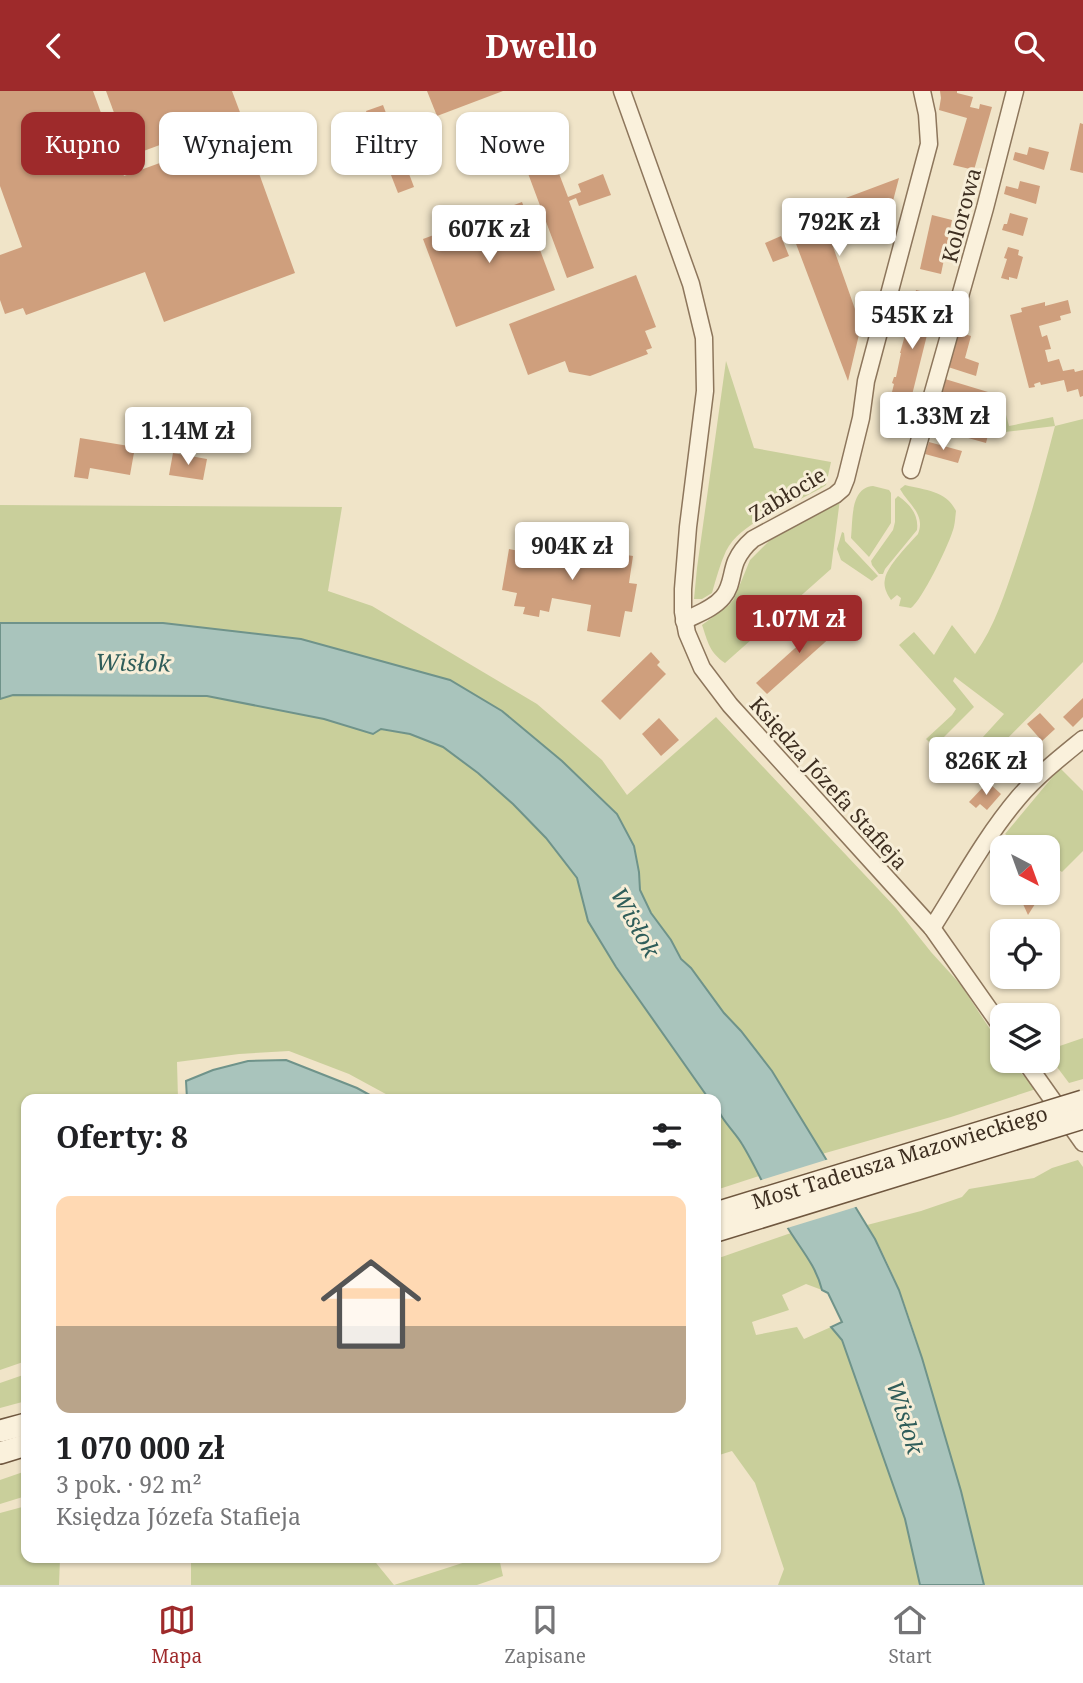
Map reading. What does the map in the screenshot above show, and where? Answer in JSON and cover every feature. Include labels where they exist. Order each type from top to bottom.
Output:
[{"type":"main road","name":"Most Tadeusza Mazowieckiego","points":[[721,1211],[1083,1101]]},
{"type":"main road","name":"Most Tadeusza Mazowieckiego","points":[[721,1229],[1083,1118]]},
{"type":"main road","points":[[0,1431],[21,1425]]},
{"type":"main road","points":[[0,1453],[21,1447]]},
{"type":"street","name":"Księdza Józefa Stafieja","points":[[622,91],[691,284],[704,338],[705,391],[683,589],[684,621],[693,650],[715,687],[932,928],[990,1011]]},
{"type":"street","name":"Zabłocie","points":[[684,621],[716,604],[724,596],[730,586],[737,559],[743,548],[753,539],[842,489],[861,418],[866,381],[929,144],[922,91]]},
{"type":"street","name":"Kolorowa","points":[[911,470],[1015,91]]},
{"type":"street","points":[[932,928],[978,853],[1019,797],[1039,776],[1083,739]]},
{"type":"street","points":[[1033,1073],[1083,1143]]},
{"type":"green space","points":[[726,361],[754,448],[831,462],[826,485],[757,521],[734,540],[726,551],[712,593],[702,599],[694,599],[697,568]]},
{"type":"green space","points":[[1004,407],[1009,426],[1053,417],[1055,426],[996,433]]},
{"type":"green space","points":[[1083,419],[1083,662],[984,762],[971,750],[1004,714],[955,677],[953,681],[974,707],[934,747],[926,739],[956,709],[899,645],[914,632],[934,655],[952,625],[975,654],[994,621],[1008,585],[1055,426]]},
{"type":"green space","points":[[905,485],[941,495],[956,511],[954,528],[945,550],[927,585],[911,608],[899,606],[901,598],[897,595],[891,600],[885,585],[890,568],[918,534],[920,527],[918,515],[900,489]]},
{"type":"green space","points":[[873,486],[891,493],[891,523],[869,557],[851,538],[856,499],[860,492]]},
{"type":"green space","points":[[898,496],[913,510],[917,519],[917,530],[883,574],[879,574],[871,561],[893,530],[895,499]]},
{"type":"green space","points":[[840,499],[831,569],[725,663],[712,651],[702,625],[734,599],[750,560],[769,541]]},
{"type":"green space","points":[[0,505],[342,507],[328,591],[372,606],[537,704],[602,760],[627,795],[716,717],[896,908],[961,985],[990,1029],[990,1073],[1021,1073],[1036,1089],[822,1154],[772,1071],[691,968],[681,960],[671,940],[651,913],[640,890],[639,872],[617,814],[597,795],[450,680],[301,639],[162,623],[0,623]]},
{"type":"green space","points":[[842,532],[845,541],[878,576],[872,581],[841,560],[837,549]]},
{"type":"green space","points":[[13,695],[207,696],[324,719],[373,733],[381,729],[410,734],[443,747],[513,804],[546,838],[577,878],[588,921],[616,967],[705,1094],[386,1094],[349,1074],[289,1051],[177,1062],[178,1094],[21,1094],[21,1363],[0,1370],[0,699]]},
{"type":"green space","points":[[1060,768],[1083,791],[1083,851],[1062,872],[1060,835],[1005,834]]},
{"type":"green space","points":[[1083,1038],[1083,1079],[1069,1083],[1060,1071],[1060,1046]]},
{"type":"green space","points":[[721,1115],[742,1144],[759,1176],[721,1188]]},
{"type":"green space","points":[[1078,1160],[1083,1167],[1083,1585],[984,1585],[914,1332],[889,1266],[867,1225],[962,1197],[969,1189],[1034,1178],[1052,1168]]},
{"type":"green space","points":[[791,1233],[805,1253],[822,1290],[806,1284],[782,1295],[789,1310],[752,1322],[756,1335],[797,1327],[804,1339],[831,1327],[842,1340],[905,1519],[920,1585],[778,1585],[784,1569],[755,1483],[732,1451],[721,1454],[721,1257]]},
{"type":"green space","points":[[21,1376],[21,1402],[0,1408],[0,1383]]},
{"type":"green space","points":[[21,1473],[21,1498],[0,1504],[0,1480]]},
{"type":"green space","points":[[21,1507],[21,1563],[60,1563],[59,1585],[0,1585],[0,1513]]},
{"type":"green space","points":[[191,1563],[376,1563],[394,1585],[191,1585]]},
{"type":"green space","points":[[462,1563],[500,1563],[503,1576],[477,1585],[394,1585]]},
{"type":"water","name":"Wisłok","points":[[0,623],[163,623],[301,639],[450,680],[502,711],[562,761],[617,814],[634,846],[640,890],[651,913],[681,959],[772,1071],[875,1239],[899,1290],[922,1358],[961,1491],[984,1585],[920,1585],[905,1519],[842,1340],[831,1327],[842,1322],[828,1293],[822,1290],[811,1264],[780,1215],[748,1154],[722,1117],[721,1094],[705,1094],[616,967],[588,921],[577,878],[546,838],[513,804],[443,747],[410,734],[381,729],[373,734],[324,719],[207,696],[13,695],[0,699]]},
{"type":"water","points":[[286,1060],[368,1094],[187,1094],[186,1081],[213,1070],[248,1061]]},
{"type":"pier","points":[[829,1159],[859,1206],[784,1229],[758,1181]]},
{"type":"building","points":[[0,91],[93,91],[101,112],[21,112],[21,175],[145,175],[145,168],[159,163],[159,175],[260,175],[295,273],[164,322],[145,272],[26,315],[23,308],[5,314],[0,300],[0,255],[22,247],[0,186]]},
{"type":"building","points":[[106,91],[232,91],[240,112],[159,112],[159,145],[145,150],[145,112],[114,112]]},
{"type":"building","points":[[427,91],[503,91],[442,114],[435,112]]},
{"type":"building","points":[[940,91],[957,91],[973,97],[970,107],[979,109],[980,104],[992,107],[974,170],[953,165],[967,118],[939,110]]},
{"type":"building","points":[[383,105],[386,112],[366,112]]},
{"type":"building","points":[[1080,123],[1083,124],[1083,173],[1070,170]]},
{"type":"building","points":[[1029,147],[1049,152],[1044,170],[1013,160],[1015,152],[1027,155]]},
{"type":"building","points":[[603,174],[611,195],[579,206],[576,198],[569,201],[594,268],[567,278],[529,175],[560,175],[568,197],[581,192],[578,184]]},
{"type":"building","points":[[391,175],[409,175],[414,187],[398,193]]},
{"type":"building","points":[[899,178],[888,220],[831,241],[861,326],[848,381],[787,220]]},
{"type":"building","points":[[1020,181],[1040,186],[1036,204],[1004,194],[1006,186],[1018,189]]},
{"type":"building","points":[[522,202],[555,290],[456,327],[423,239]]},
{"type":"building","points":[[1010,213],[1028,218],[1023,236],[1002,230]]},
{"type":"building","points":[[932,215],[952,220],[941,274],[920,269]]},
{"type":"building","points":[[781,236],[789,256],[773,262],[765,243]]},
{"type":"building","points":[[1008,247],[1019,250],[1018,255],[1023,257],[1017,279],[1001,278]]},
{"type":"building","points":[[636,275],[656,327],[645,331],[652,348],[646,350],[648,354],[590,376],[569,372],[565,361],[528,375],[509,324]]},
{"type":"building","points":[[916,290],[937,295],[907,415],[894,411],[895,406],[889,404]]},
{"type":"building","points":[[1068,300],[1071,313],[1060,316],[1061,320],[1039,326],[1042,337],[1047,335],[1051,349],[1045,350],[1048,362],[1059,359],[1063,371],[1083,370],[1083,396],[1080,397],[1078,389],[1067,392],[1064,380],[1041,385],[1040,382],[1029,388],[1010,315],[1022,312],[1021,308]]},
{"type":"building","points":[[958,332],[971,336],[965,358],[979,363],[976,376],[948,367]]},
{"type":"building","points":[[945,379],[988,392],[981,416],[938,404]]},
{"type":"building","points":[[932,415],[989,431],[986,443],[929,427]]},
{"type":"building","points":[[80,438],[135,447],[130,475],[90,468],[88,479],[74,477]]},
{"type":"building","points":[[929,442],[962,451],[958,463],[925,454]]},
{"type":"building","points":[[173,453],[207,459],[203,480],[169,475]]},
{"type":"building","points":[[526,538],[561,544],[560,547],[569,549],[570,544],[592,547],[591,553],[600,554],[600,551],[633,556],[629,583],[637,584],[632,612],[625,611],[620,637],[587,631],[591,605],[552,598],[549,612],[540,610],[539,617],[523,614],[525,607],[514,606],[517,593],[502,590],[509,549],[524,552]]},
{"type":"building","points":[[832,615],[842,627],[767,694],[756,683]]},
{"type":"building","points":[[651,652],[660,662],[657,665],[666,674],[620,720],[601,701]]},
{"type":"building","points":[[1083,698],[1083,717],[1073,727],[1063,717]]},
{"type":"building","points":[[1040,713],[1055,729],[1042,741],[1027,724]]},
{"type":"building","points":[[659,718],[679,740],[661,756],[642,734]]},
{"type":"building","points":[[988,782],[1001,794],[987,810],[980,804],[976,808],[969,802]]},
{"type":"building","points":[[1023,905],[1034,905],[1028,915]]}]
